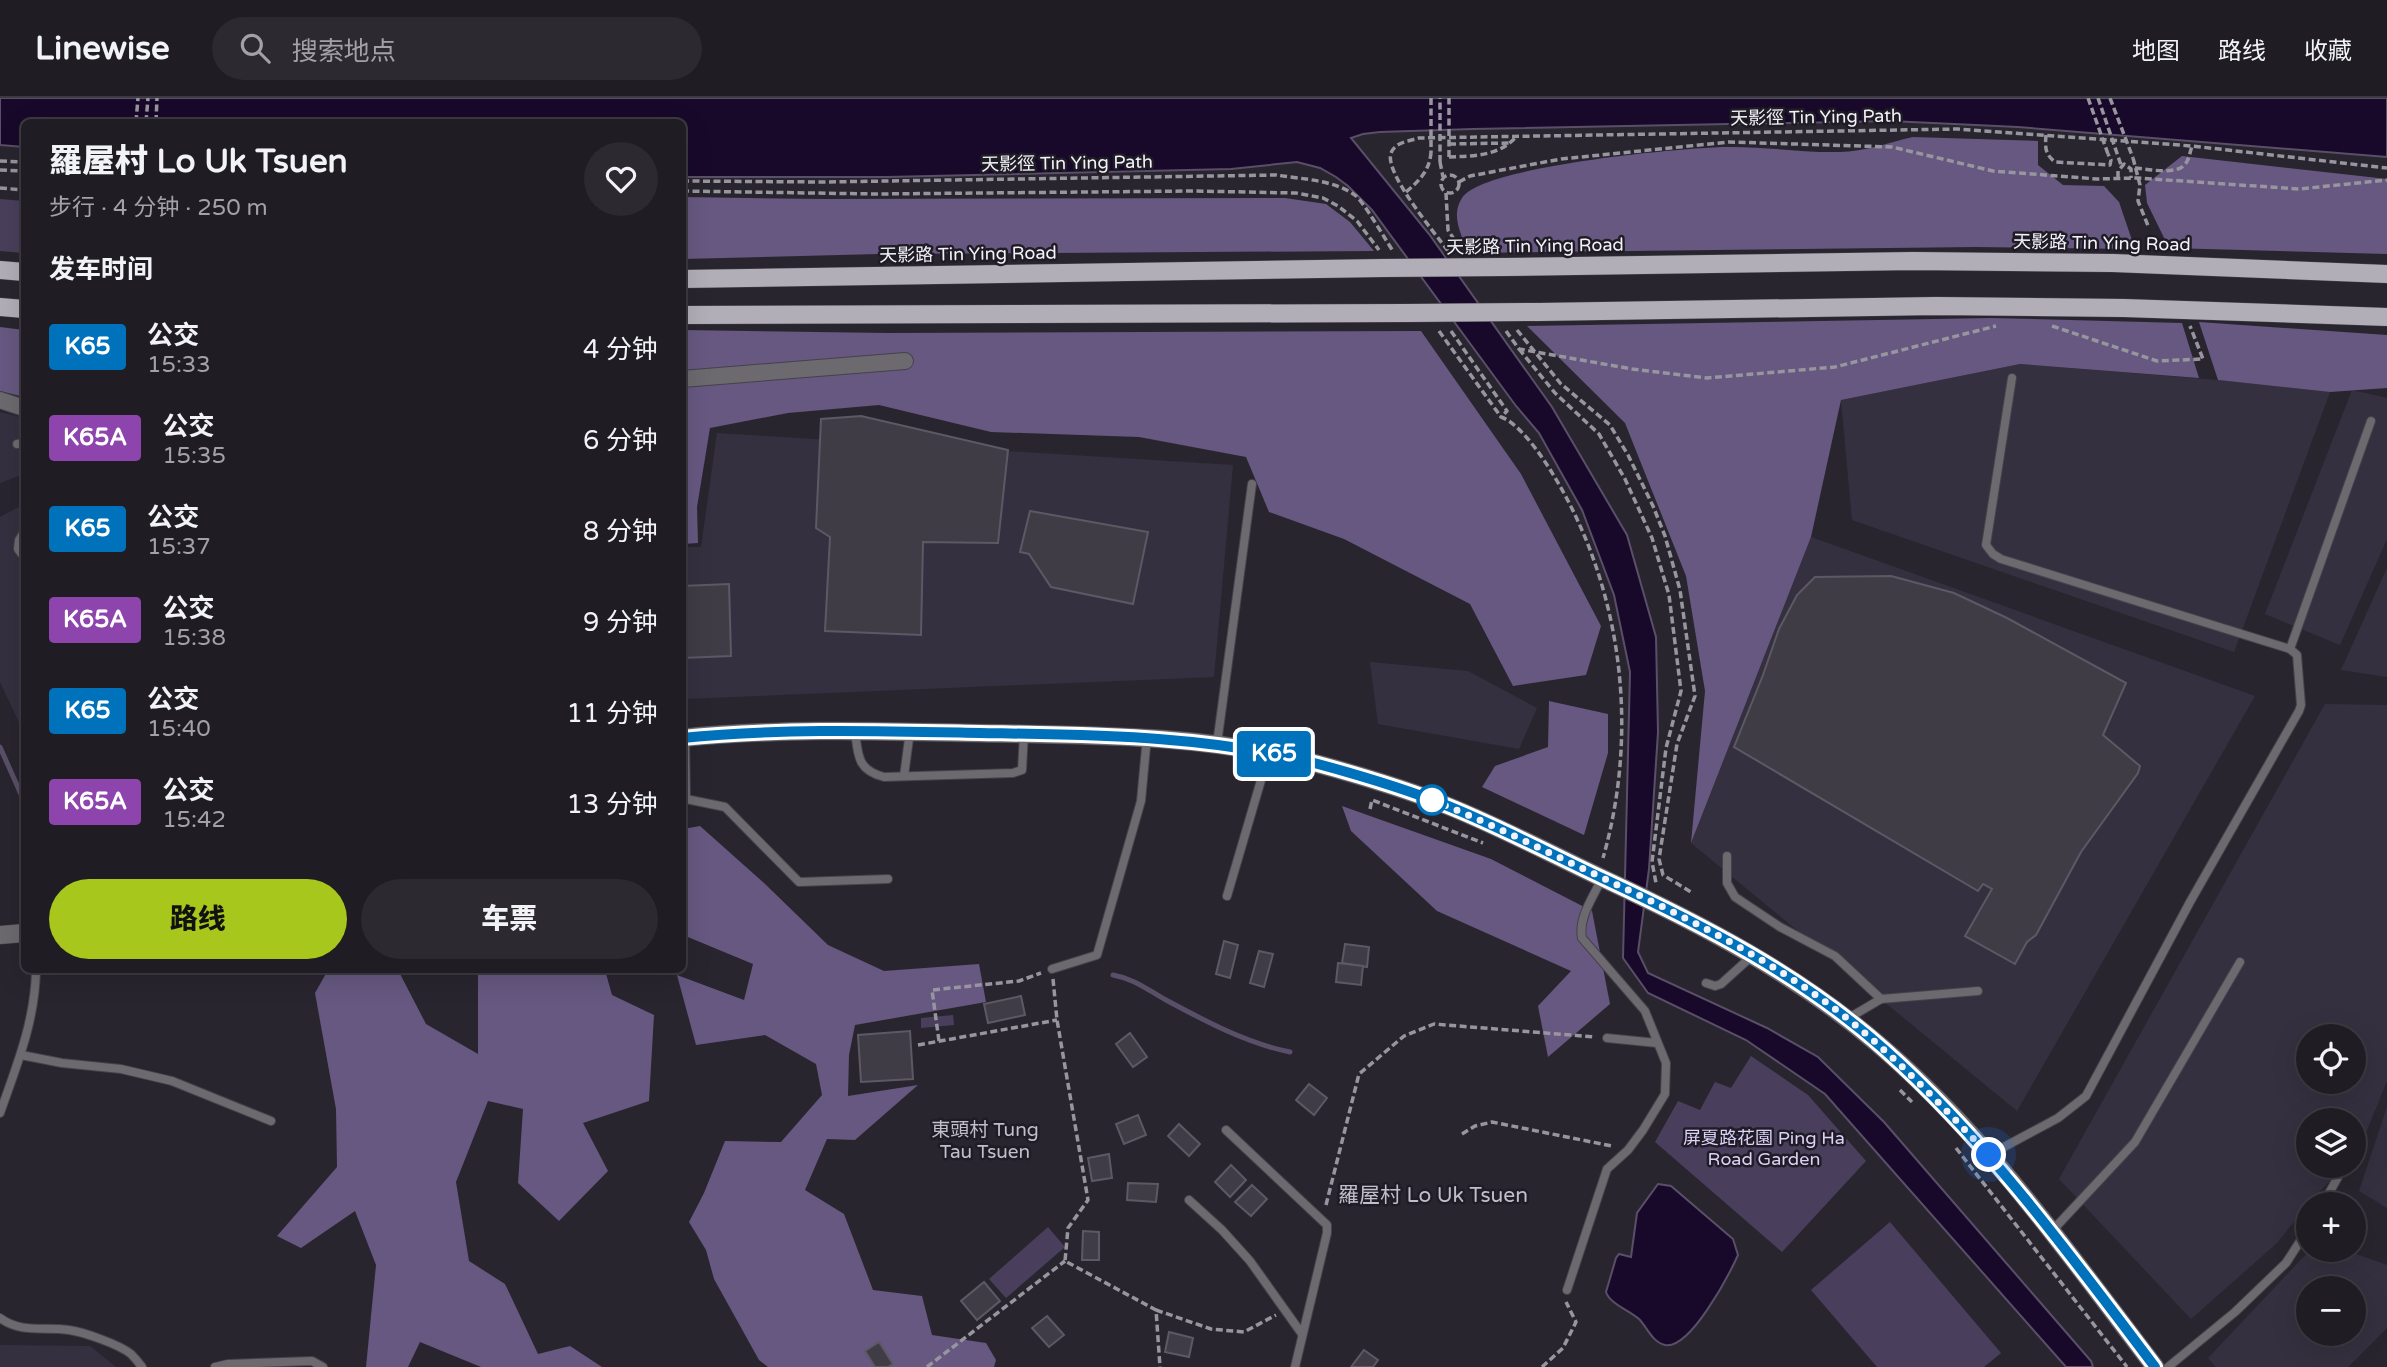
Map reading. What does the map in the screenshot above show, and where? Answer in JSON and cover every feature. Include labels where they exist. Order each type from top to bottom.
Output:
[{"type":"main road","name":"天影路 Tin Ying Road","points":[[686,279],[1382,260],[1504,267],[1927,261],[2113,263],[2387,274]]},
{"type":"main road","points":[[0,270],[21,272]]},
{"type":"main road","points":[[686,316],[1538,312],[1936,306],[2387,317]]},
{"type":"main road","points":[[0,307],[21,309]]},
{"type":"street","points":[[686,379],[905,361]]},
{"type":"street","points":[[0,400],[21,407]]},
{"type":"street","points":[[686,737],[855,731],[1147,737],[1217,744],[1269,753],[1345,772],[1448,806],[1648,900],[1754,954],[1847,1018],[1911,1074],[1989,1155],[2052,1231],[2155,1367]]},
{"type":"street","points":[[0,935],[21,933]]},
{"type":"lane","points":[[1989,1155],[2058,1118],[2086,1096],[2190,902],[2301,705],[2298,660],[2297,655],[2290,649],[2001,559],[1993,554],[1986,545],[2012,378]]},
{"type":"lane","points":[[2290,649],[2371,421]]},
{"type":"lane","points":[[1217,744],[1252,484]]},
{"type":"lane","points":[[21,537],[18,549],[21,554]]},
{"type":"lane","points":[[855,731],[863,767],[871,774],[884,777],[1013,773],[1022,770],[1024,733]]},
{"type":"lane","points":[[904,776],[910,732]]},
{"type":"lane","points":[[1052,969],[1097,955],[1141,801],[1147,737]]},
{"type":"lane","points":[[1227,896],[1269,753]]},
{"type":"lane","points":[[686,799],[725,807],[799,882],[888,879]]},
{"type":"lane","points":[[1727,856],[1727,883],[1735,897],[1780,927],[1835,956],[1881,999]]},
{"type":"lane","points":[[1567,1290],[1607,1170],[1628,1150],[1665,1094],[1666,1063],[1644,1011],[1582,937],[1580,928],[1583,918],[1602,878]]},
{"type":"lane","points":[[1706,983],[1715,986],[1721,984],[1754,954]]},
{"type":"lane","points":[[2052,1231],[2135,1142],[2239,962]]},
{"type":"lane","points":[[0,1113],[33,1012],[36,973]]},
{"type":"lane","points":[[1847,1018],[1881,999],[1978,991]]},
{"type":"lane","points":[[1607,1038],[1657,1043]]},
{"type":"lane","points":[[21,1055],[62,1063],[121,1069],[172,1081],[271,1121]]},
{"type":"lane","points":[[1226,1130],[1326,1225],[1327,1233],[1295,1367]]},
{"type":"lane","points":[[1189,1200],[1222,1230],[1250,1261],[1302,1334]]},
{"type":"lane","points":[[2168,1367],[2235,1312],[2286,1263],[2296,1247]]},
{"type":"lane","points":[[0,1318],[11,1326],[70,1330],[99,1340],[130,1353],[142,1367]]},
{"type":"lane","points":[[215,1367],[228,1364],[312,1362],[323,1367]]},
{"type":"path","points":[[136,119],[138,98]]},
{"type":"path","points":[[146,119],[148,98]]},
{"type":"path","points":[[156,119],[157,98]]},
{"type":"path","points":[[1406,192],[1429,166],[1431,98]]},
{"type":"path","points":[[1440,98],[1440,162],[1443,177],[1440,186],[1446,193],[1451,194],[1457,191],[1459,182]]},
{"type":"path","points":[[1449,98],[1449,158],[1477,156],[1502,150],[1516,137]]},
{"type":"path","points":[[2046,135],[2045,149],[2055,162],[2110,165],[2111,160],[2088,98]]},
{"type":"path","points":[[2098,98],[2122,165],[2118,178]]},
{"type":"path","points":[[2110,98],[2133,158],[2140,192],[2138,201],[2149,228]]},
{"type":"path","name":"天影徑 Tin Ying Path","points":[[1453,257],[1390,165],[1391,153],[1396,145],[1419,138],[1958,129],[2192,146],[2387,168]]},
{"type":"path","points":[[1459,182],[1471,176],[1561,159],[1729,142],[1892,147],[1993,171],[2097,179],[2138,178],[2299,189],[2387,180]]},
{"type":"path","points":[[1449,144],[1511,144]]},
{"type":"path","points":[[2135,168],[2177,170],[2184,166],[2192,146]]},
{"type":"path","points":[[0,161],[21,162]]},
{"type":"path","points":[[2122,165],[2128,165],[2131,169],[2131,178]]},
{"type":"path","points":[[0,170],[21,171]]},
{"type":"path","name":"天影徑 Tin Ying Path","points":[[686,181],[823,182],[1276,175],[1341,188],[1357,197],[1394,252]]},
{"type":"path","points":[[1443,177],[1452,175],[1459,182]]},
{"type":"path","points":[[0,188],[21,190]]},
{"type":"path","points":[[686,191],[876,194],[1296,192],[1323,198],[1357,221],[1382,260]]},
{"type":"path","points":[[1444,321],[1507,411],[1501,417]]},
{"type":"path","points":[[1512,323],[1561,384],[1610,425],[1653,506],[1672,563],[1680,590],[1695,696],[1677,744],[1659,859],[1663,875],[1691,892]]},
{"type":"path","points":[[2052,326],[2157,361],[2203,359],[2189,324]]},
{"type":"path","points":[[1533,350],[1632,369],[1707,378],[1835,367],[1999,325]]},
{"type":"path","points":[[1437,328],[1501,417],[1510,420],[1543,459],[1568,498],[1588,542],[1615,637],[1621,709],[1620,774],[1610,833],[1602,858]]},
{"type":"path","points":[[1519,349],[1555,393],[1599,434],[1625,479],[1652,538],[1669,595],[1681,691],[1666,748],[1652,862],[1656,883]]},
{"type":"path","points":[[1370,808],[1372,800],[1488,845]]},
{"type":"path","points":[[927,1367],[1065,1261],[1068,1228],[1088,1199],[1057,1020],[1052,969],[1019,981],[932,990],[939,1041]]},
{"type":"path","points":[[918,1045],[1057,1020]]},
{"type":"path","points":[[1322,1219],[1359,1074],[1404,1036],[1434,1024],[1607,1038]]},
{"type":"path","points":[[1895,1085],[1920,1110]]},
{"type":"path","points":[[1462,1134],[1475,1126],[1492,1122],[1628,1150]]},
{"type":"path","points":[[1954,1145],[2127,1367]]},
{"type":"path","points":[[1065,1261],[1156,1311],[1211,1329],[1244,1332],[1284,1310]]},
{"type":"path","points":[[1542,1367],[1563,1348],[1576,1322],[1566,1304],[1567,1290]]},
{"type":"path","points":[[1156,1311],[1160,1367]]},
{"type":"shaded area","points":[[0,98],[2387,98],[2387,157],[2018,127],[1890,121],[1473,129],[1380,132],[1351,138],[1429,234],[1552,407],[1627,535],[1656,637],[1658,732],[1649,869],[1638,952],[1648,973],[1767,1028],[1818,1057],[1884,1122],[2091,1361],[2093,1367],[2066,1367],[1825,1094],[1746,1040],[1648,993],[1623,958],[1630,672],[1614,595],[1582,510],[1539,433],[1516,406],[1372,210],[1336,177],[1320,168],[1297,162],[1231,169],[887,177],[686,177],[686,119],[21,119],[21,147],[0,145]]},
{"type":"shaded area","points":[[1913,137],[2038,141],[2038,165],[2063,185],[2104,186],[2119,202],[2135,249],[1976,247],[1468,253],[1458,226],[1457,212],[1462,198],[1477,187],[1542,168],[1627,155],[1701,148],[1849,152]]},
{"type":"shaded area","points":[[2182,156],[2387,179],[2387,254],[2169,248],[2147,203],[2145,185]]},
{"type":"shaded area","points":[[686,197],[1285,198],[1326,204],[1350,222],[1374,251],[879,254],[686,259]]},
{"type":"shaded area","points":[[1992,318],[2182,323],[2199,378],[2020,364],[1841,400],[1811,537],[1691,843],[1705,691],[1686,576],[1625,423],[1527,326]]},
{"type":"shaded area","points":[[2199,322],[2387,335],[2387,388],[2330,392],[2218,380]]},
{"type":"shaded area","points":[[0,327],[21,330],[21,396],[0,391]]},
{"type":"shaded area","points":[[686,330],[888,333],[1421,331],[1521,474],[1601,626],[1586,675],[1513,686],[1470,604],[1344,539],[1269,512],[1246,457],[1139,437],[991,432],[879,405],[788,413],[710,428],[697,507],[698,543],[686,544]]},
{"type":"shaded area","points":[[2020,364],[2330,392],[2234,652],[1852,520],[1841,400]]},
{"type":"shaded area","points":[[2352,390],[2387,398],[2387,539],[2340,645],[2265,614]]},
{"type":"shaded area","points":[[0,412],[21,417],[21,475],[0,483]]},
{"type":"shaded area","points":[[717,433],[1233,465],[1214,677],[686,699],[686,547],[701,547]]},
{"type":"shaded area","points":[[21,506],[21,727],[0,682],[0,517]]},
{"type":"shaded area","points":[[1811,537],[2255,696],[2017,1111],[1691,843]]},
{"type":"shaded area","points":[[2387,568],[2387,677],[2341,670]]},
{"type":"shaded area","points":[[1370,662],[1468,671],[1537,708],[1519,749],[1378,724]]},
{"type":"shaded area","points":[[1549,701],[1608,714],[1608,753],[1584,835],[1482,787],[1495,766],[1548,747]]},
{"type":"shaded area","points":[[2325,704],[2387,705],[2387,1081],[2366,1133],[2366,1108],[2296,1108],[2296,1178],[2333,1178],[2319,1192],[2296,1192],[2296,1219],[2277,1243],[2191,1319],[2059,1179]]},
{"type":"shaded area","points":[[1342,806],[1491,859],[1592,911],[1610,1004],[1548,1057],[1538,1006],[1571,971],[1437,911],[1351,831]]},
{"type":"shaded area","points":[[700,826],[828,945],[884,971],[979,964],[986,1002],[855,1025],[849,1055],[848,1096],[918,1085],[855,1140],[827,1139],[805,1190],[844,1214],[873,1290],[922,1296],[932,1335],[986,1343],[996,1360],[994,1367],[768,1367],[759,1360],[714,1279],[706,1250],[689,1222],[725,1141],[781,1142],[822,1095],[816,1064],[765,1035],[696,1045],[677,975],[744,1000],[753,964],[686,936],[686,828]]},
{"type":"shaded area","points":[[326,973],[400,973],[426,1024],[478,1054],[478,973],[606,973],[612,995],[654,1015],[649,1101],[583,1123],[608,1171],[559,1221],[518,1183],[523,1109],[488,1101],[456,1182],[469,1261],[505,1284],[538,1354],[570,1346],[602,1367],[481,1367],[420,1342],[408,1367],[366,1367],[376,1265],[355,1211],[301,1248],[277,1236],[337,1167],[336,1109],[315,993]]},
{"type":"shaded area","points":[[2387,1107],[2387,1208],[2366,1195],[2366,1192],[2359,1191],[2363,1178],[2366,1178],[2366,1170]]},
{"type":"shaded area","points":[[1658,1184],[1671,1186],[1733,1239],[1738,1255],[1718,1294],[1697,1324],[1686,1336],[1675,1343],[1665,1345],[1657,1341],[1639,1319],[1616,1303],[1606,1292],[1616,1258],[1619,1254],[1631,1257],[1637,1213]]},
{"type":"shaded area","points":[[2366,1258],[2387,1265],[2387,1328],[2348,1367],[2216,1367],[2208,1358],[2299,1262],[2366,1262]]},
{"type":"shaded area","points":[[0,1345],[90,1346],[116,1367],[0,1367]]},
{"type":"green space","points":[[0,199],[21,201],[21,253],[0,251]]},
{"type":"green space","points":[[953,1015],[954,1025],[921,1028],[921,1018]]},
{"type":"green space","name":"屏夏路花園 Ping Ha Road Garden","points":[[1751,1056],[1808,1095],[1866,1161],[1782,1252],[1655,1142],[1678,1101],[1700,1110],[1715,1082],[1731,1088]]},
{"type":"green space","points":[[1890,1222],[2001,1353],[1984,1367],[1877,1367],[1811,1290]]},
{"type":"green space","points":[[1048,1227],[1065,1247],[1006,1298],[989,1279]]},
{"type":"building","points":[[861,416],[1008,450],[998,543],[923,542],[921,635],[825,631],[830,537],[816,528],[821,419]]},
{"type":"building","points":[[1030,511],[1148,532],[1133,604],[1051,587],[1029,554],[1020,552]]},
{"type":"building","points":[[1891,576],[1954,593],[2007,618],[2126,683],[2103,735],[2140,766],[2138,773],[2081,852],[2036,935],[2027,942],[2015,964],[1965,936],[1992,889],[1983,884],[1978,891],[1734,747],[1779,629],[1797,595],[1815,577]]},
{"type":"building","points":[[729,584],[731,656],[686,658],[686,586]]},
{"type":"building","points":[[1224,941],[1238,945],[1230,978],[1216,974]]},
{"type":"building","points":[[1345,944],[1369,947],[1367,967],[1342,963]]},
{"type":"building","points":[[1259,951],[1273,954],[1264,987],[1250,983]]},
{"type":"building","points":[[1338,963],[1363,966],[1361,985],[1336,982]]},
{"type":"building","points":[[1021,996],[1025,1015],[988,1023],[984,1004]]},
{"type":"building","points":[[910,1031],[913,1079],[861,1082],[858,1035]]},
{"type":"building","points":[[1130,1033],[1147,1057],[1133,1067],[1116,1044]]},
{"type":"building","points":[[1309,1084],[1327,1098],[1314,1115],[1296,1100]]},
{"type":"building","points":[[1138,1115],[1146,1135],[1124,1144],[1116,1124]]},
{"type":"building","points":[[1179,1124],[1200,1144],[1189,1156],[1168,1136]]},
{"type":"building","points":[[1109,1154],[1112,1178],[1092,1181],[1088,1158]]},
{"type":"building","points":[[1231,1165],[1246,1180],[1230,1197],[1215,1182]]},
{"type":"building","points":[[1128,1183],[1158,1184],[1156,1202],[1127,1200]]},
{"type":"building","points":[[1252,1185],[1267,1199],[1251,1216],[1235,1202]]},
{"type":"building","points":[[1083,1231],[1099,1232],[1099,1260],[1082,1260]]},
{"type":"building","points":[[984,1282],[1000,1301],[977,1320],[961,1301]]},
{"type":"building","points":[[1047,1316],[1064,1335],[1049,1347],[1032,1328]]},
{"type":"building","points":[[1169,1332],[1193,1338],[1189,1357],[1165,1352]]},
{"type":"building","points":[[879,1342],[893,1364],[888,1367],[875,1367],[865,1351]]},
{"type":"building","points":[[1364,1350],[1378,1360],[1373,1367],[1351,1367]]},
{"type":"waterway","points":[[0,747],[21,794]]},
{"type":"waterway","points":[[1113,975],[1134,982],[1226,1030],[1290,1052]]},
{"type":"bus line","name":"K65","points":[[686,738],[753,732],[814,731],[1147,737],[1217,744],[1313,763],[1448,806],[1723,937],[1791,978],[1847,1018],[1911,1074],[1989,1155],[2052,1231],[2155,1367]]},
{"type":"district","name":"東頭村 Tung Tau Tsuen","points":[[985,1140]]},
{"type":"district","name":"羅屋村 Lo Uk Tsuen","points":[[1433,1195]]},
{"type":"route","points":[[1432,800],[1421,796],[1473,817],[1679,914],[1754,954],[1847,1018],[1881,1046],[1989,1155]]}]
